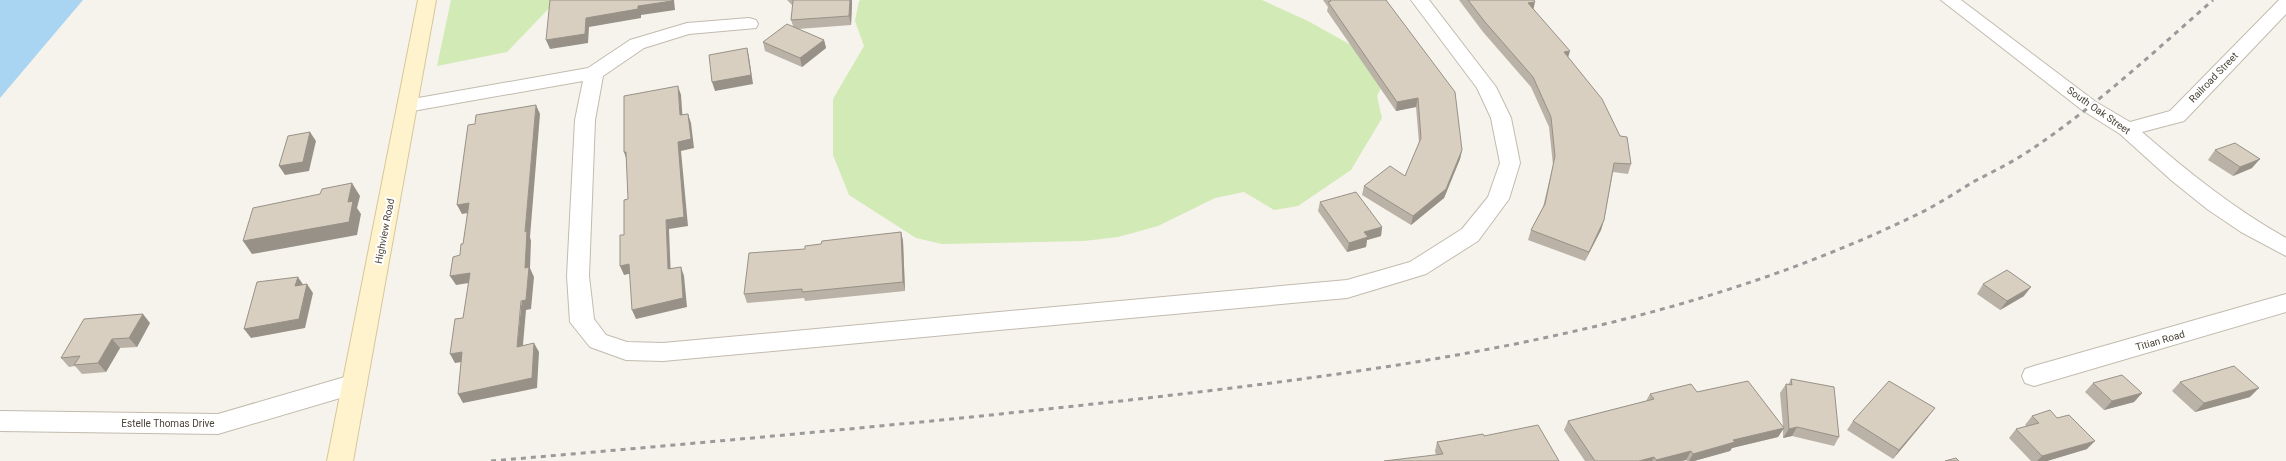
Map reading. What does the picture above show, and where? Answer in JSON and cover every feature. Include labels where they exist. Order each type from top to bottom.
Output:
[{"type":"street","name":"Highview Road","points":[[340,461],[427,0]]},
{"type":"street","points":[[594,73],[585,120],[578,276],[582,322],[598,341],[626,350],[663,352],[1346,289],[1418,268],[1470,235],[1498,199],[1510,163],[1501,118],[1486,87],[1420,0]]},
{"type":"street","name":"South Oak Street","points":[[1950,0],[2089,106],[2127,129],[2178,175],[2215,204],[2286,248]]},
{"type":"street","name":"Railroad Street","points":[[2127,129],[2177,116],[2286,2]]},
{"type":"street","points":[[407,106],[594,73],[637,44],[687,30],[749,24]]},
{"type":"street","name":"Titian Road","points":[[2034,376],[2286,303]]},
{"type":"street","name":"Estelle Thomas Drive","points":[[0,421],[218,424],[355,384]]},
{"type":"green space","points":[[451,0],[557,0],[507,52],[437,66]]},
{"type":"green space","points":[[1262,0],[1308,21],[1360,50],[1383,84],[1377,96],[1382,118],[1351,170],[1298,206],[1274,210],[1244,192],[1215,198],[1158,226],[1118,237],[1084,241],[942,244],[916,238],[849,195],[833,155],[833,99],[864,46],[855,21],[859,1]]},
{"type":"water","points":[[0,0],[83,0],[0,98]]},
{"type":"building","points":[[550,0],[672,1],[638,6],[638,9],[586,18],[585,34],[546,40]]},
{"type":"building","points":[[793,0],[850,0],[849,16],[791,20]]},
{"type":"building","points":[[1330,0],[1386,0],[1455,92],[1462,150],[1446,189],[1413,216],[1364,186],[1390,166],[1405,176],[1421,138],[1418,98],[1397,102],[1328,2],[1331,1]]},
{"type":"building","points":[[1468,0],[1534,0],[1535,2],[1528,3],[1570,51],[1564,52],[1602,99],[1620,136],[1627,137],[1631,164],[1614,163],[1604,220],[1589,252],[1531,230],[1545,204],[1555,156],[1551,117],[1533,77],[1485,22]]},
{"type":"building","points":[[787,24],[824,40],[800,58],[763,42]]},
{"type":"building","points":[[747,48],[751,75],[712,82],[709,55]]},
{"type":"building","points":[[678,86],[680,115],[688,114],[691,139],[678,142],[684,217],[666,220],[668,269],[681,267],[683,298],[632,310],[629,264],[620,266],[620,235],[624,235],[624,200],[628,199],[626,152],[624,152],[624,96]]},
{"type":"building","points":[[536,105],[525,232],[527,231],[525,268],[529,267],[526,300],[521,301],[517,347],[534,343],[532,378],[458,394],[462,352],[450,354],[455,319],[463,318],[470,273],[450,276],[453,257],[460,255],[461,244],[463,244],[469,203],[457,205],[468,125],[475,124],[476,115]]},
{"type":"building","points":[[310,132],[303,162],[279,166],[288,136]]},
{"type":"building","points":[[2235,143],[2260,159],[2240,167],[2215,150]]},
{"type":"building","points":[[352,183],[348,202],[353,201],[349,222],[243,241],[253,208],[320,194],[322,189]]},
{"type":"building","points":[[1356,192],[1382,227],[1364,232],[1368,237],[1349,243],[1320,202]]},
{"type":"building","points":[[901,232],[903,282],[802,292],[802,289],[744,294],[749,253],[805,249],[805,246],[821,244],[822,241]]},
{"type":"building","points":[[2007,270],[2031,287],[2007,301],[1983,284]]},
{"type":"building","points":[[298,277],[295,286],[307,284],[299,319],[244,329],[257,282]]},
{"type":"building","points":[[143,314],[129,338],[112,339],[98,363],[74,365],[80,356],[61,358],[84,319]]},
{"type":"building","points":[[2234,366],[2259,388],[2204,403],[2180,382]]},
{"type":"building","points":[[2122,375],[2142,393],[2112,401],[2093,383]]},
{"type":"building","points":[[1791,379],[1834,387],[1839,437],[1797,427],[1789,429],[1786,384],[1792,385]]},
{"type":"building","points":[[1748,381],[1784,428],[1733,440],[1735,442],[1693,454],[1691,451],[1656,460],[1654,457],[1639,461],[1595,461],[1568,421],[1654,399],[1650,394],[1691,384],[1697,392]]},
{"type":"building","points":[[1889,381],[1935,408],[1899,450],[1853,421]]},
{"type":"building","points":[[2050,410],[2057,418],[2069,415],[2095,441],[2042,456],[2016,429],[2039,423],[2032,416]]},
{"type":"building","points":[[1538,425],[1559,461],[1384,461],[1443,454],[1437,442],[1483,434],[1484,436]]},
{"type":"building","points":[[1956,458],[1959,461],[1945,461]]},
{"type":"railway","points":[[491,461],[901,424],[1246,386],[1344,373],[1443,357],[1541,339],[1638,316],[1733,288],[1827,254],[1932,207],[1973,182],[2015,160],[2053,134],[2101,98],[2213,0]]}]
